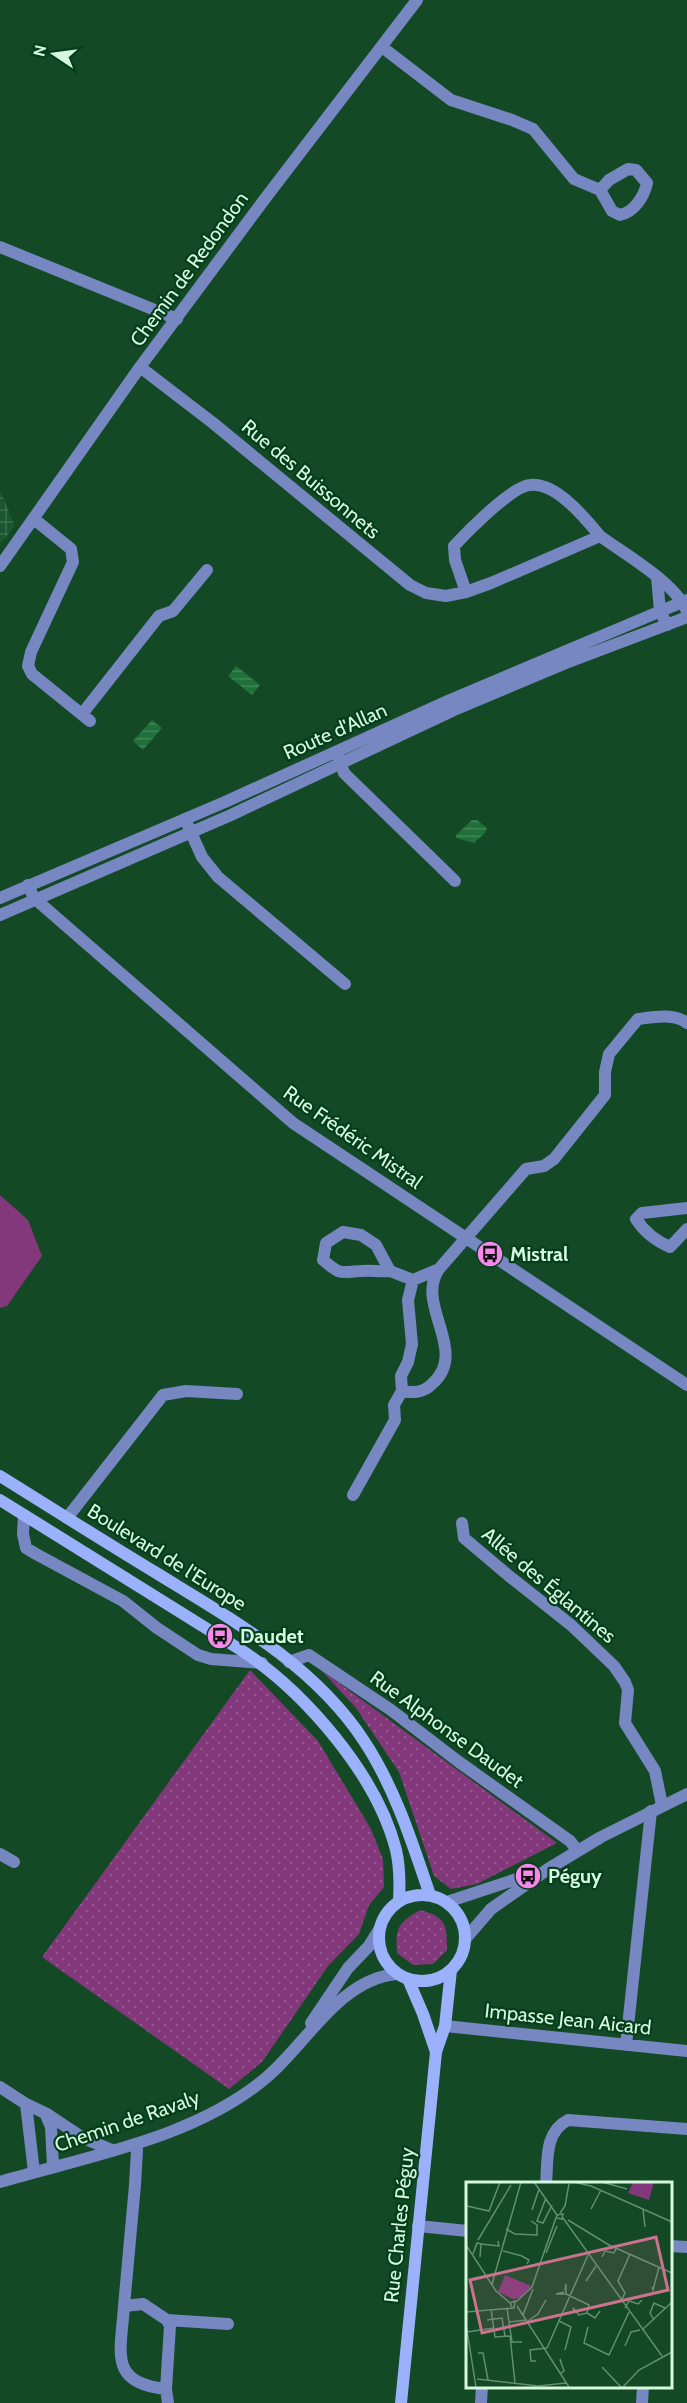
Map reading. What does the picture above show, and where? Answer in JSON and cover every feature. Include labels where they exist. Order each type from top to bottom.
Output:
[{"type":"main road","name":"Boulevard de l'Europe","points":[[0,1476],[256,1635],[332,1700],[364,1741],[387,1780],[407,1828],[430,1895]]},
{"type":"main road","name":"Boulevard de l'Europe","points":[[0,1500],[262,1663],[311,1709],[353,1763],[370,1790],[396,1849],[400,1873],[399,1900]]},
{"type":"main road","points":[[430,1895],[447,1902],[460,1918],[466,1938],[463,1952],[451,1970],[435,1980],[422,1982],[402,1976],[387,1965],[381,1954],[378,1939],[380,1928],[388,1911],[399,1900],[409,1896],[430,1895]]},
{"type":"main road","name":"Rue Charles Péguy","points":[[401,2403],[436,2052],[445,2026],[451,1970]]},
{"type":"main road","name":"Rue Charles Péguy","points":[[402,1976],[436,2052]]},
{"type":"street","name":"Chemin de Redondon","points":[[0,566],[141,367],[267,196],[417,0]]},
{"type":"street","points":[[382,46],[451,100],[503,116],[533,129],[574,179],[600,190]]},
{"type":"street","points":[[0,247],[177,320]]},
{"type":"street","name":"Rue des Buissonnets","points":[[141,367],[213,423],[410,585],[426,593],[446,596],[491,584],[600,536]]},
{"type":"street","points":[[466,592],[455,560],[454,546],[515,490],[530,484],[554,493],[576,508],[600,536],[657,577],[686,604]]},
{"type":"street","points":[[34,519],[71,549],[73,562],[31,652],[28,666],[32,674],[86,718],[159,616],[173,610],[207,570]]},
{"type":"street","points":[[657,577],[660,610],[667,625]]},
{"type":"street","name":"Route d'Allan","points":[[0,915],[33,898],[190,831],[339,758],[450,700],[660,610],[686,604]]},
{"type":"street","name":"Route d'Allan","points":[[0,898],[185,819],[339,758],[566,663],[687,617]]},
{"type":"street","points":[[339,758],[344,773],[455,881]]},
{"type":"street","points":[[185,819],[202,857],[218,877],[345,984]]},
{"type":"street","name":"Rue Frédéric Mistral","points":[[27,885],[33,898],[293,1123],[687,1385]]},
{"type":"street","points":[[402,1391],[415,1393],[429,1387],[442,1376],[446,1358],[432,1291],[435,1274],[526,1169],[544,1166],[554,1159],[605,1095],[609,1053],[638,1019],[670,1017],[681,1018],[687,1023]]},
{"type":"street","points":[[687,1208],[642,1213],[636,1219],[643,1229],[658,1242],[670,1247],[687,1229]]},
{"type":"street","points":[[390,1271],[376,1245],[362,1235],[343,1232],[326,1243],[323,1260],[338,1272],[349,1274],[364,1270],[373,1273],[390,1271],[413,1280],[439,1269]]},
{"type":"street","points":[[353,1496],[395,1420],[394,1405],[402,1391],[401,1376],[408,1362],[412,1344],[408,1300],[413,1280]]},
{"type":"street","points":[[67,1518],[163,1395],[186,1391],[237,1394]]},
{"type":"street","points":[[24,1515],[23,1534],[26,1548],[123,1601],[157,1628],[198,1655],[211,1659],[262,1663]]},
{"type":"street","name":"Allée des Églantines","points":[[462,1523],[464,1538],[571,1625],[614,1666],[628,1690],[625,1723],[655,1771],[656,1808],[626,2045]]},
{"type":"street","name":"Rue Alphonse Daudet","points":[[289,1662],[309,1655],[391,1710],[570,1841],[577,1850]]},
{"type":"street","points":[[466,1938],[491,1909],[577,1850],[687,1794]]},
{"type":"street","points":[[0,1854],[14,1862]]},
{"type":"street","points":[[447,1902],[548,1869]]},
{"type":"street","name":"Chemin de Ravaly","points":[[287,2058],[348,1968],[369,1946],[380,1928]]},
{"type":"street","name":"Chemin de Ravaly","points":[[0,2182],[135,2144],[213,2113],[245,2095],[287,2058],[344,1999],[361,1985],[381,1975],[402,1976]]},
{"type":"street","name":"Impasse Jean Aicard","points":[[445,2026],[687,2051]]},
{"type":"street","points":[[0,2087],[83,2138],[112,2150]]},
{"type":"street","points":[[26,2104],[34,2172]]},
{"type":"street","points":[[45,2113],[51,2127],[52,2167]]},
{"type":"street","points":[[546,2182],[549,2145],[553,2133],[558,2125],[568,2120],[687,2129]]},
{"type":"street","points":[[135,2144],[137,2150],[135,2185],[121,2360],[129,2378],[145,2386],[166,2389]]},
{"type":"street","points":[[418,2226],[466,2231]]},
{"type":"street","points":[[672,2246],[687,2247]]},
{"type":"street","points":[[124,2306],[143,2304],[167,2320],[170,2326],[166,2389],[168,2403]]},
{"type":"street","points":[[167,2320],[228,2324]]},
{"type":"street","points":[[481,2403],[482,2388]]},
{"type":"street","points":[[642,2403],[643,2388]]},
{"type":"shaded area","points":[[0,490],[15,526],[0,544]]},
{"type":"shaded area","points":[[236,666],[260,685],[252,695],[228,676]]},
{"type":"shaded area","points":[[152,720],[162,728],[143,750],[133,741]]},
{"type":"shaded area","points":[[472,820],[477,820],[487,828],[485,833],[474,843],[456,838],[456,835]]},
{"type":"shaded area","points":[[0,1195],[28,1220],[42,1256],[7,1306],[0,1308]]},
{"type":"shaded area","points":[[320,1669],[557,1843],[477,1884],[451,1889],[434,1876],[399,1772],[356,1708]]},
{"type":"shaded area","points":[[250,1670],[318,1741],[371,1829],[383,1859],[384,1887],[369,1905],[359,1934],[328,1966],[262,2062],[229,2089],[42,1957]]},
{"type":"shaded area","points":[[420,1910],[440,1919],[445,1928],[447,1950],[433,1964],[413,1965],[397,1953],[400,1927]]},
{"type":"place","name":"Mistral","points":[[490,1254]]},
{"type":"place","name":"Daudet","points":[[220,1636]]},
{"type":"place","name":"Péguy","points":[[528,1876]]}]
